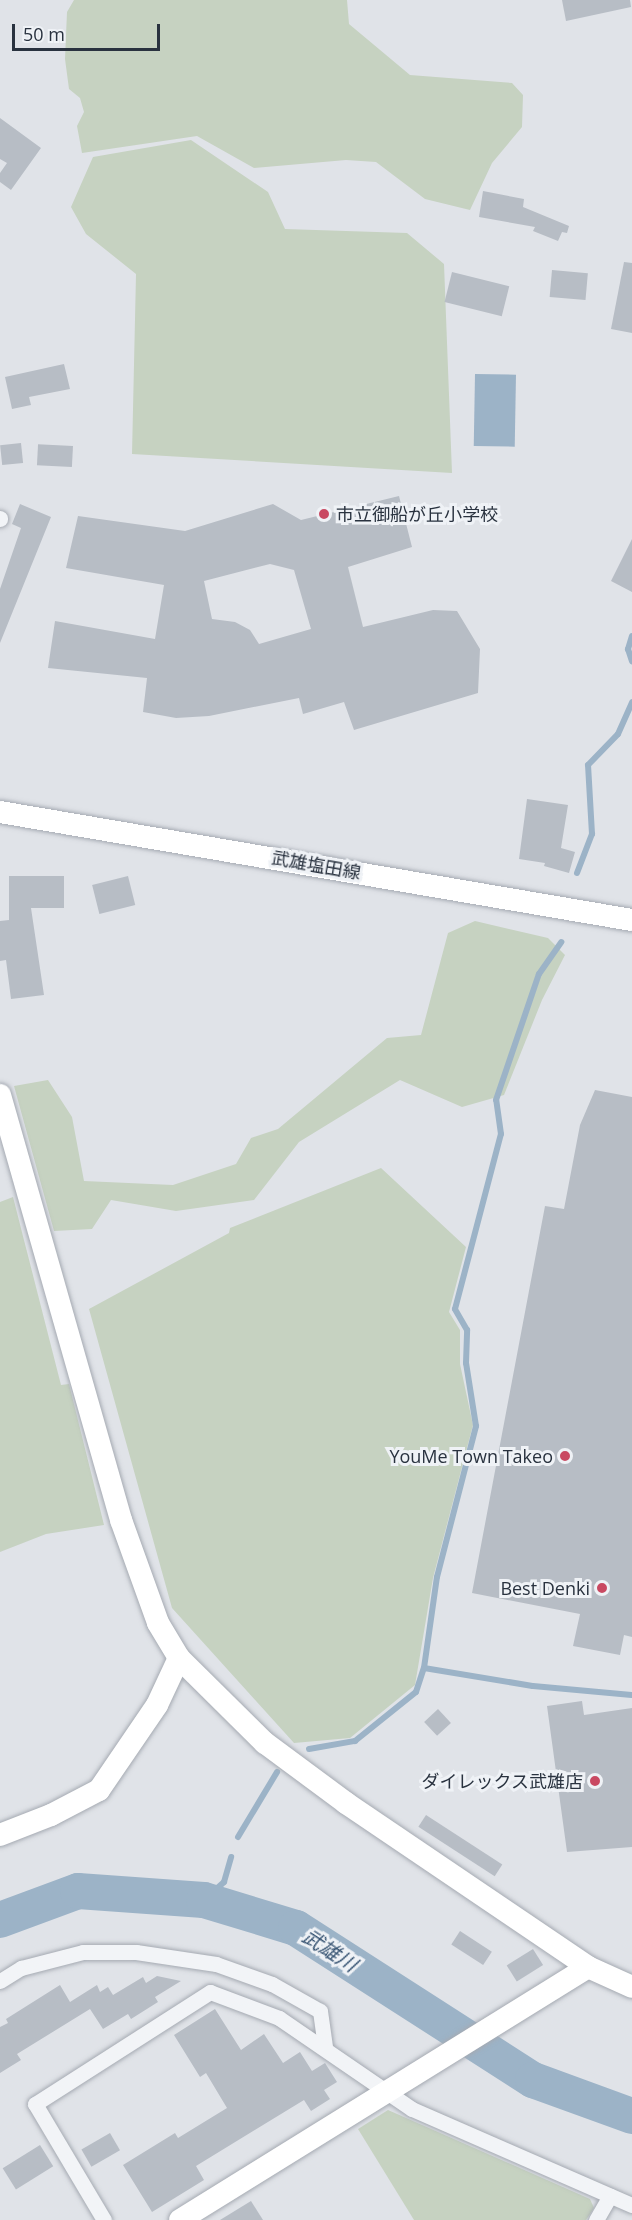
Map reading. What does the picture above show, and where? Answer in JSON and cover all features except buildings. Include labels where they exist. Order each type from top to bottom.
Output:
[{"type":"street","name":"武雄塩田線","points":[[0,812],[632,920]]},
{"type":"street","points":[[0,1095],[121,1520],[158,1623],[178,1658],[265,1743],[346,1803],[588,1967],[632,1986]]},
{"type":"street","points":[[0,1835],[51,1815],[99,1790],[157,1705],[178,1658]]},
{"type":"street","points":[[0,1981],[21,1968],[83,1952],[136,1952],[216,1964],[272,1984],[320,2011],[325,2046]]},
{"type":"street","points":[[180,2220],[588,1967]]},
{"type":"street","points":[[104,2220],[35,2104],[210,1992],[279,2018],[393,2086],[412,2109],[632,2205]]},
{"type":"street","points":[[596,2220],[610,2196]]},
{"type":"green space","points":[[74,0],[347,0],[349,24],[410,75],[512,83],[523,95],[522,127],[492,163],[470,210],[425,199],[376,162],[346,160],[254,168],[197,136],[82,153],[77,126],[84,112],[80,98],[69,89],[65,59],[67,12]]},
{"type":"green space","points":[[191,140],[268,192],[285,229],[407,233],[444,264],[452,473],[132,454],[136,274],[86,234],[71,207],[93,157]]},
{"type":"green space","points":[[475,921],[548,938],[565,955],[542,1000],[504,1095],[462,1107],[400,1080],[299,1142],[254,1200],[176,1211],[111,1200],[92,1229],[54,1231],[14,1086],[48,1080],[72,1117],[84,1181],[173,1185],[236,1164],[251,1138],[278,1129],[387,1038],[421,1035],[448,933]]},
{"type":"green space","points":[[381,1168],[466,1247],[449,1312],[460,1330],[460,1364],[473,1425],[433,1578],[415,1685],[350,1738],[294,1743],[172,1608],[89,1309],[229,1233],[230,1228]]},
{"type":"green space","points":[[13,1197],[61,1385],[69,1384],[104,1525],[46,1534],[0,1552],[0,1202]]},
{"type":"green space","points":[[388,2110],[590,2199],[594,2208],[586,2220],[414,2220],[358,2129]]},
{"type":"water","points":[[475,374],[516,375],[515,447],[474,446]]},
{"type":"waterway","points":[[632,636],[628,649],[632,661]]},
{"type":"waterway","points":[[577,873],[592,834],[588,765],[618,734],[632,702]]},
{"type":"waterway","points":[[309,1749],[355,1741],[416,1692],[424,1668],[437,1577],[476,1426],[466,1363],[467,1330],[455,1309],[501,1134],[496,1100],[539,974],[561,942]]},
{"type":"waterway","points":[[424,1668],[533,1686],[632,1695]]},
{"type":"waterway","points":[[238,1837],[277,1772]]},
{"type":"waterway","points":[[204,1900],[224,1882],[231,1857]]},
{"type":"waterway","name":"武雄川","points":[[0,1920],[78,1891],[204,1900],[296,1928],[533,2080],[632,2116]]},
{"type":"place","name":"市立御船が丘小学校","points":[[324,514]]},
{"type":"place","name":"YouMe Town Takeo","points":[[565,1456]]},
{"type":"place","name":"Best Denki","points":[[602,1588]]},
{"type":"place","name":"ダイレックス武雄店","points":[[595,1781]]}]
